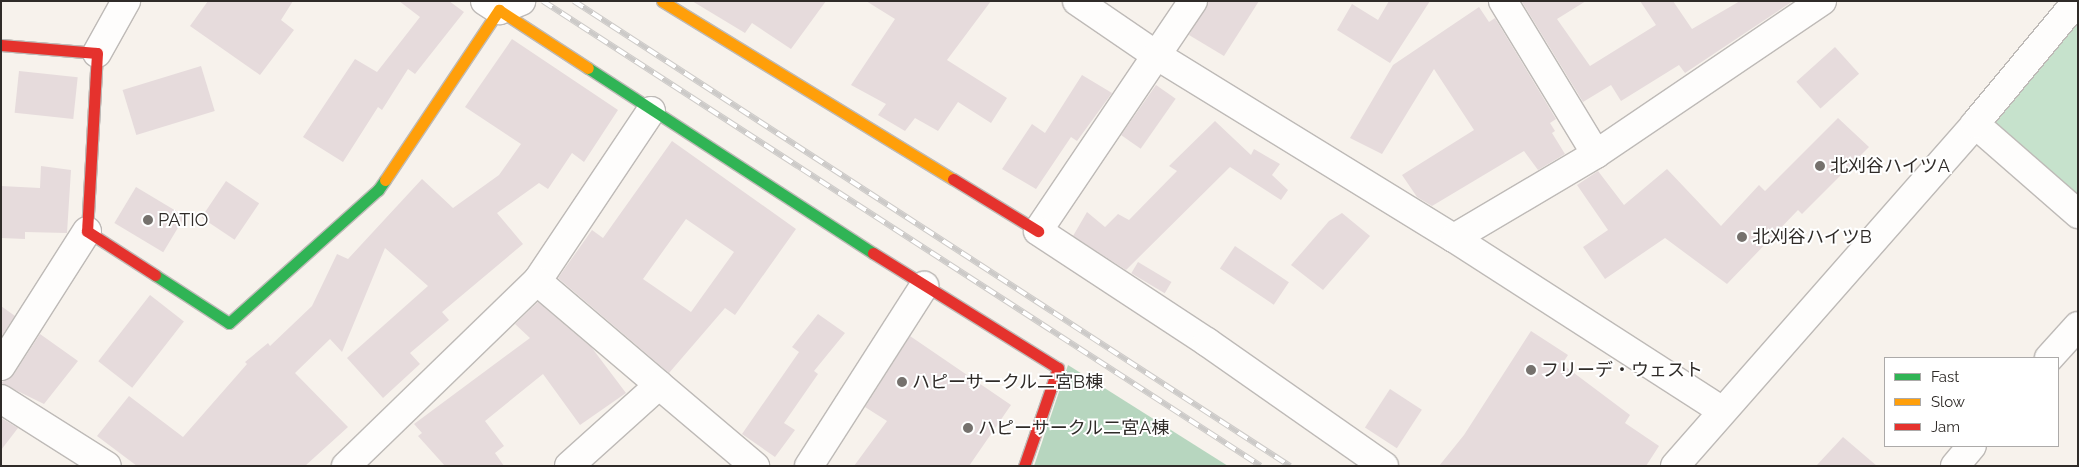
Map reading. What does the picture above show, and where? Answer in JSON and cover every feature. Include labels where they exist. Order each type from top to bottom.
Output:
[{"type":"street","points":[[1,366],[88,231],[97,53],[126,1]]},
{"type":"street","points":[[662,1],[1038,231],[1207,342],[1384,466]]},
{"type":"street","points":[[1077,1],[1156,54],[1454,238],[1722,410]]},
{"type":"street","points":[[1038,231],[1193,1]]},
{"type":"street","points":[[1502,1],[1596,154]]},
{"type":"street","points":[[1454,238],[1596,154],[1822,1]]},
{"type":"street","points":[[1675,466],[1722,410],[1975,124],[2077,1]]},
{"type":"street","points":[[88,231],[229,323],[378,190],[502,4],[651,111],[924,286],[1058,368],[1024,466]]},
{"type":"street","points":[[1,45],[97,53]]},
{"type":"street","points":[[346,466],[537,281],[651,111]]},
{"type":"street","points":[[1975,124],[2078,214]]},
{"type":"street","points":[[537,281],[755,466]]},
{"type":"street","points":[[809,466],[924,286]]},
{"type":"street","points":[[2050,357],[2078,326]]},
{"type":"street","points":[[570,466],[659,385]]},
{"type":"street","points":[[1,399],[107,466]]},
{"type":"street","points":[[1955,466],[1971,447]]},
{"type":"green space","points":[[2078,23],[2078,212],[1982,131]]},
{"type":"green space","points":[[1068,365],[1228,466],[1034,466]]},
{"type":"building","points":[[208,1],[293,1],[281,20],[294,30],[260,75],[190,26]]},
{"type":"building","points":[[399,1],[449,1],[464,12],[415,74],[408,69],[382,110],[378,107],[343,162],[303,137],[355,59],[377,72],[420,17]]},
{"type":"building","points":[[692,1],[826,1],[791,49],[752,23],[745,33]]},
{"type":"building","points":[[866,1],[991,1],[947,60],[1007,98],[991,123],[958,102],[938,131],[915,118],[905,131],[878,115],[886,104],[851,85],[895,19]]},
{"type":"building","points":[[1208,1],[1259,1],[1224,56],[1189,35]]},
{"type":"building","points":[[1389,1],[1430,1],[1390,63],[1337,30],[1352,4],[1378,20]]},
{"type":"building","points":[[1586,1],[1557,19],[1590,66],[1656,25],[1640,1],[1673,1],[1692,29],[1740,1],[1793,1],[1685,73],[1679,65],[1621,101],[1611,85],[1583,102],[1522,2]]},
{"type":"building","points":[[1479,7],[1489,22],[1495,18],[1556,119],[1550,123],[1555,131],[1552,133],[1565,154],[1538,170],[1524,151],[1432,206],[1417,197],[1402,175],[1474,130],[1434,69],[1382,154],[1350,138],[1393,65]]},
{"type":"building","points":[[512,39],[618,110],[584,162],[572,153],[548,189],[539,183],[497,213],[523,244],[442,312],[449,320],[410,353],[420,364],[383,398],[347,358],[428,286],[385,248],[342,352],[330,339],[295,373],[348,427],[305,466],[137,466],[97,436],[129,396],[183,437],[247,364],[245,362],[268,343],[270,346],[312,306],[337,254],[348,259],[422,179],[453,208],[499,175],[521,144],[465,107]]},
{"type":"building","points":[[1835,47],[1859,74],[1820,109],[1796,82]]},
{"type":"building","points":[[201,66],[215,111],[136,135],[123,90]]},
{"type":"building","points":[[19,71],[78,77],[73,119],[15,113]]},
{"type":"building","points":[[1082,75],[1112,93],[1077,141],[1071,137],[1036,189],[1002,169],[1032,124],[1045,133]]},
{"type":"building","points":[[1156,85],[1176,99],[1141,149],[1121,135]]},
{"type":"building","points":[[1838,118],[1869,147],[1802,214],[1798,210],[1727,284],[1665,238],[1605,279],[1583,247],[1608,230],[1577,185],[1598,171],[1624,205],[1667,169],[1721,226],[1759,185],[1765,191]]},
{"type":"building","points":[[1215,121],[1251,155],[1254,149],[1280,164],[1272,175],[1288,190],[1281,200],[1230,167],[1126,270],[1073,236],[1087,212],[1105,227],[1118,214],[1129,220],[1177,171],[1169,166]]},
{"type":"building","points":[[672,141],[796,229],[735,315],[725,308],[669,373],[558,278],[592,230],[603,238]],"holes":[[[686,219],[734,252],[691,312],[643,279]]]},
{"type":"building","points":[[41,166],[71,170],[67,233],[25,232],[25,239],[1,238],[1,186],[40,188]]},
{"type":"building","points":[[226,181],[259,203],[235,240],[201,217]]},
{"type":"building","name":"PATIO","points":[[136,187],[185,216],[163,252],[114,223]]},
{"type":"building","points":[[1342,213],[1370,236],[1323,290],[1291,265],[1329,221]]},
{"type":"building","points":[[1235,246],[1289,282],[1274,305],[1220,268]]},
{"type":"building","points":[[1138,262],[1171,282],[1165,293],[1131,273]]},
{"type":"building","points":[[150,295],[184,321],[132,388],[98,361]]},
{"type":"building","points":[[538,302],[592,348],[626,393],[580,425],[543,374],[485,421],[504,446],[495,453],[504,466],[445,466],[418,436],[422,433],[414,424],[530,338],[515,324]]},
{"type":"building","points":[[1,306],[15,316],[1,337]]},
{"type":"building","points":[[818,314],[845,333],[814,371],[818,374],[784,423],[795,430],[775,457],[742,434],[799,352],[792,347]]},
{"type":"building","points":[[1531,331],[1568,355],[1562,364],[1630,415],[1625,423],[1659,446],[1646,466],[1439,466],[1464,435]]},
{"type":"building","points":[[40,334],[78,361],[44,404],[1,383],[14,374]]},
{"type":"building","points":[[910,336],[1011,405],[969,466],[854,466],[887,421],[865,407]]},
{"type":"building","points":[[1390,389],[1422,410],[1397,448],[1365,428]]},
{"type":"building","points":[[1,418],[18,428],[1,450]]},
{"type":"building","points":[[1843,437],[1877,466],[1816,466]]},
{"type":"railway","points":[[543,1],[1261,466]]},
{"type":"railway","points":[[574,1],[1290,466]]},
{"type":"traffic: fast","points":[[588,68],[873,253]]},
{"type":"traffic: fast","points":[[155,275],[229,323],[378,190],[385,180]]},
{"type":"traffic: slow","points":[[662,1],[953,179]]},
{"type":"traffic: slow","points":[[385,180],[499,10],[588,68]]},
{"type":"traffic: jam","points":[[1,45],[97,53],[87,231],[155,275]]},
{"type":"traffic: jam","points":[[953,179],[1038,231]]},
{"type":"traffic: jam","points":[[873,253],[1058,368],[1024,466]]},
{"type":"place","name":"北刈谷ハイツA","points":[[1820,166]]},
{"type":"place","name":"PATIO","points":[[148,220]]},
{"type":"place","name":"北刈谷ハイツB","points":[[1742,237]]},
{"type":"place","name":"フリーデ・ウェスト","points":[[1531,370]]},
{"type":"place","name":"ハピーサークル二宮B棟","points":[[902,382]]},
{"type":"place","name":"ハピーサークル二宮A棟","points":[[968,428]]}]
